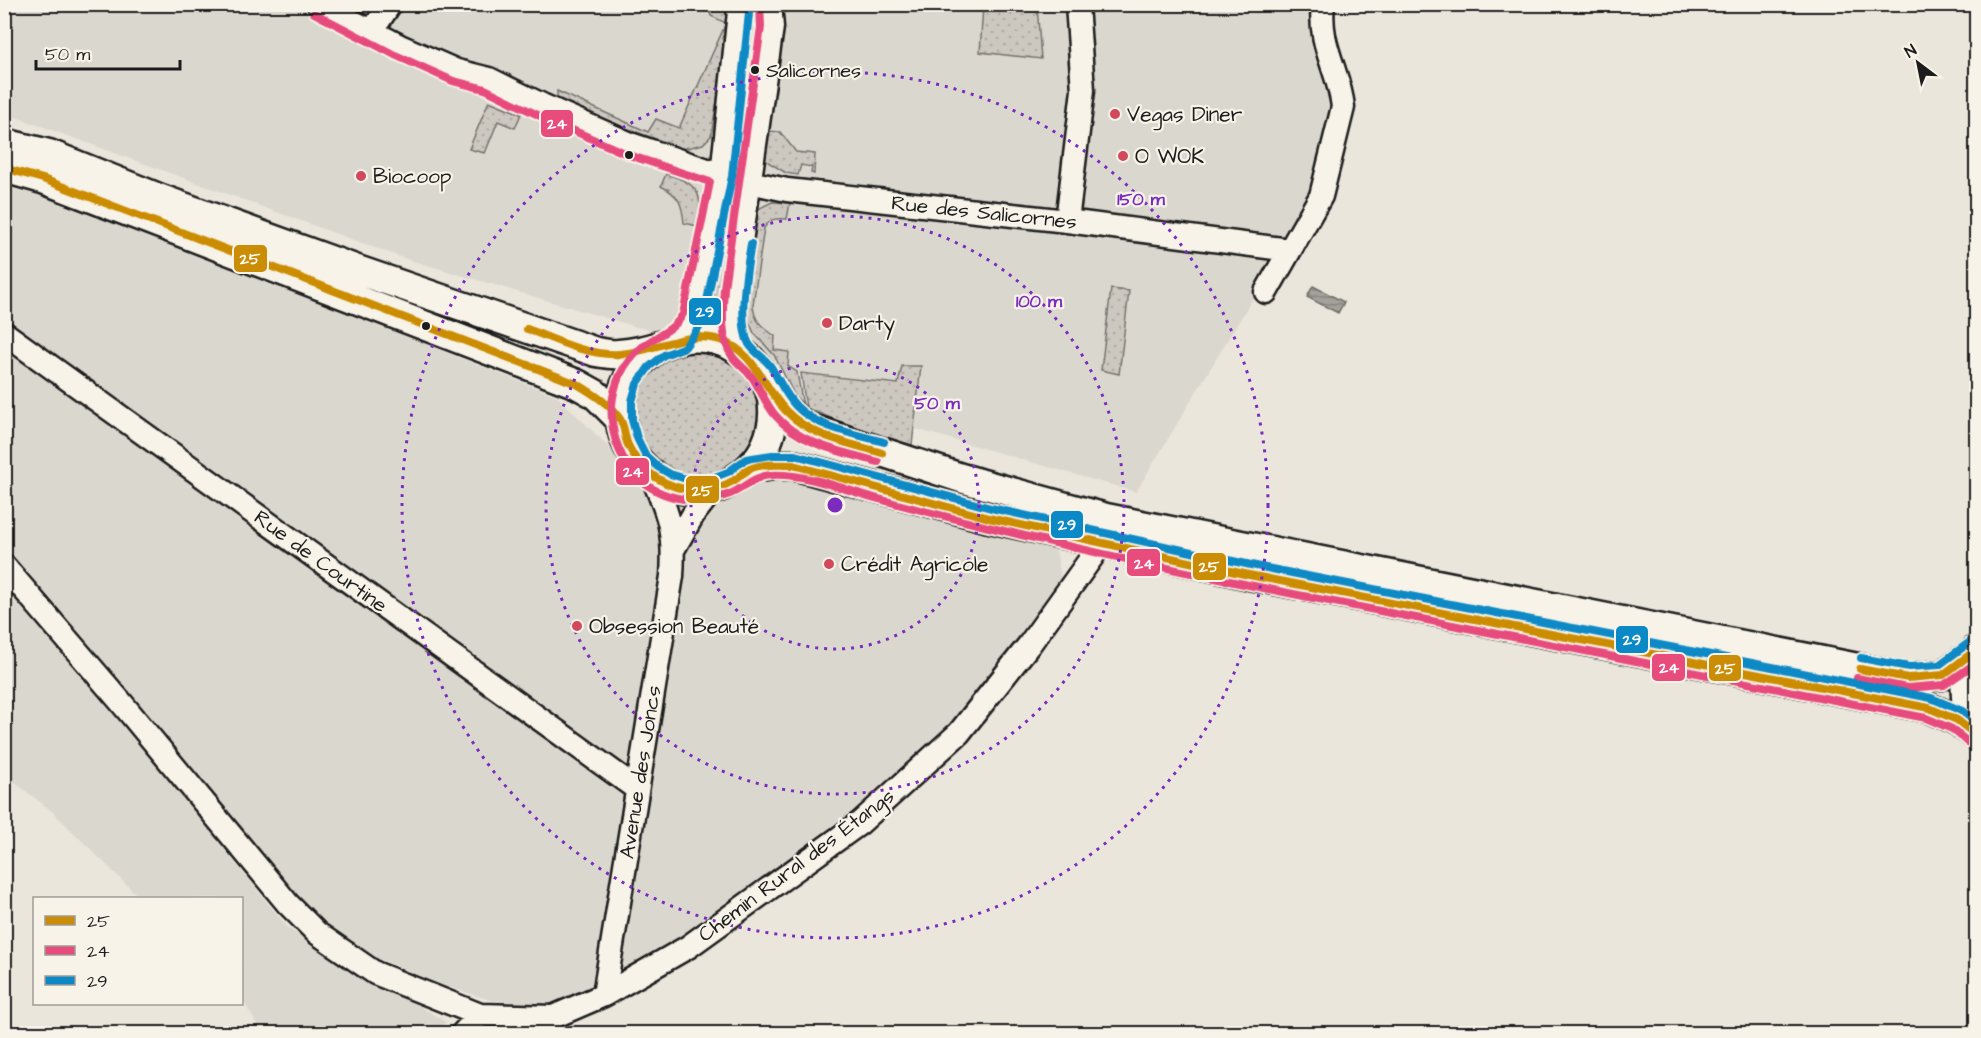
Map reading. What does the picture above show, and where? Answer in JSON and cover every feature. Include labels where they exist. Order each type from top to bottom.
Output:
[{"type":"main road","points":[[4,143],[49,154],[172,203],[360,272],[574,346],[596,352],[618,354],[669,343],[700,337],[721,340],[740,350],[763,373],[773,406],[773,423],[769,440],[761,456],[733,481],[714,488],[697,490],[666,484],[651,476],[637,462],[627,442],[622,421],[621,400],[628,379],[641,360],[669,343]]},
{"type":"main road","points":[[4,168],[43,179],[577,384],[595,394],[622,421]]},
{"type":"main road","points":[[769,388],[786,411],[796,421],[809,428],[961,478],[1106,518],[1908,678],[1943,675],[1976,651]]},
{"type":"main road","points":[[749,469],[773,465],[793,465],[989,518],[1249,575],[1929,708],[1957,720],[1977,735]]},
{"type":"main road","points":[[1976,651],[1965,680],[1967,711],[1977,730]]},
{"type":"street","points":[[319,4],[457,71],[489,79],[633,145],[722,176]]},
{"type":"street","points":[[372,31],[390,4]]},
{"type":"street","points":[[669,343],[693,318],[722,176],[738,26],[739,12],[736,4]]},
{"type":"street","points":[[740,350],[736,331],[734,290],[772,27],[770,4]]},
{"type":"street","points":[[1067,220],[1083,90],[1077,4]]},
{"type":"street","points":[[1266,292],[1321,196],[1342,107],[1341,94],[1323,40],[1323,4]]},
{"type":"street","name":"Rue des Salicornes","points":[[749,182],[787,190],[1067,220],[1290,250]]},
{"type":"street","name":"Rue de Courtine","points":[[4,333],[637,789]]},
{"type":"street","name":"Avenue des Joncs","points":[[604,995],[670,588],[674,548],[668,514],[651,476]]},
{"type":"street","name":"Avenue des Joncs","points":[[674,548],[693,515],[714,488]]},
{"type":"street","name":"Chemin Rural des Étangs","points":[[480,1015],[553,1017],[604,995],[688,947],[860,823],[959,733],[1029,645],[1102,543]]},
{"type":"street","points":[[4,566],[120,700],[288,904],[317,933],[375,973],[480,1015],[462,1034]]},
{"type":"shaded area","points":[[4,5],[1313,5],[1333,103],[1316,193],[1136,492],[832,405],[789,364],[637,327],[403,258],[5,113]]},
{"type":"shaded area","points":[[726,5],[730,23],[711,136],[703,144],[683,149],[557,103],[557,91],[648,132],[656,119],[679,128],[726,23],[711,16],[710,13]]},
{"type":"shaded area","points":[[951,5],[1037,5],[1041,59],[980,52],[983,6]]},
{"type":"shaded area","points":[[489,101],[521,114],[515,128],[498,121],[485,153],[469,149]]},
{"type":"shaded area","points":[[768,131],[780,132],[796,152],[815,154],[814,174],[811,173],[812,167],[801,165],[798,175],[786,173],[763,159]]},
{"type":"shaded area","points":[[666,174],[686,182],[696,191],[700,205],[698,226],[684,223],[676,196],[661,186]]},
{"type":"shaded area","points":[[731,177],[743,179],[724,302],[713,300]]},
{"type":"shaded area","points":[[4,187],[53,198],[557,396],[666,503],[793,477],[1056,550],[1063,588],[957,730],[857,820],[723,918],[605,988],[550,1007],[494,1001],[436,983],[377,958],[323,922],[273,872],[5,551]]},
{"type":"shaded area","points":[[772,202],[790,203],[787,219],[774,219],[764,228],[753,305],[760,323],[775,336],[774,350],[789,352],[788,366],[797,372],[803,405],[796,398],[774,355],[754,333],[740,301],[751,221],[758,209]]},
{"type":"shaded area","points":[[1313,286],[1344,302],[1338,313],[1307,297]]},
{"type":"shaded area","points":[[1111,289],[1129,291],[1119,374],[1101,370]]},
{"type":"shaded area","points":[[713,348],[754,379],[760,398],[761,418],[750,448],[737,462],[714,473],[681,473],[660,464],[644,448],[636,428],[634,407],[640,385],[654,365],[677,350]]},
{"type":"shaded area","points":[[902,366],[921,366],[912,445],[866,432],[806,408],[801,373],[898,384]]},
{"type":"shaded area","points":[[4,577],[288,928],[446,1022],[434,1033],[262,1033],[243,1001],[243,897],[139,897],[53,812],[5,775]]},
{"type":"transit line","name":"29","points":[[747,4],[749,13],[732,176],[703,321],[685,347],[664,355],[649,367],[637,384],[632,401],[632,420],[637,438],[646,456],[658,467],[683,478],[712,478],[728,472],[746,459],[772,455],[795,455],[991,508],[1251,565],[1931,698],[1962,711],[1976,722]]},
{"type":"transit line","name":"24","points":[[760,5],[761,27],[724,288],[723,323],[728,349],[737,362],[752,376],[772,411],[785,425],[797,434],[823,446],[878,462]]},
{"type":"transit line","name":"24","points":[[314,13],[395,55],[453,81],[485,89],[629,155],[710,182],[683,314],[675,325],[647,343],[630,359],[621,374],[612,406],[612,423],[622,456],[641,481],[664,494],[690,500],[704,500],[730,494],[765,476],[797,476],[945,516],[1154,565],[1926,718],[1952,729],[1969,743]]},
{"type":"transit line","name":"25","points":[[4,168],[43,179],[577,384],[600,399],[616,414],[622,422],[633,455],[647,471],[676,487],[711,489],[729,483],[757,466],[793,465],[989,518],[1249,575],[1929,708],[1957,720],[1976,735]]},
{"type":"transit line","name":"29","points":[[751,244],[743,309],[745,335],[749,344],[769,364],[789,397],[805,414],[825,425],[884,442]]},
{"type":"transit line","name":"25","points":[[527,329],[572,346],[608,354],[633,352],[697,337],[723,341],[744,354],[778,402],[796,420],[831,438],[882,453]]},
{"type":"transit line","name":"29","points":[[1861,658],[1909,667],[1939,665],[1970,642]]},
{"type":"transit line","name":"25","points":[[1860,669],[1908,678],[1943,675],[1976,650]]},
{"type":"transit line","name":"24","points":[[1857,678],[1907,688],[1944,685],[1976,663]]},
{"type":"place","name":"Salicornes","points":[[755,70]]},
{"type":"place","name":"Vegas Diner","points":[[1115,114]]},
{"type":"place","name":"O WOK","points":[[1123,156]]},
{"type":"place","name":"Biocoop","points":[[361,176]]},
{"type":"place","name":"Darty","points":[[827,323]]},
{"type":"place","name":"Crédit Agricole","points":[[829,564]]},
{"type":"place","name":"Obsession Beauté","points":[[577,626]]}]
